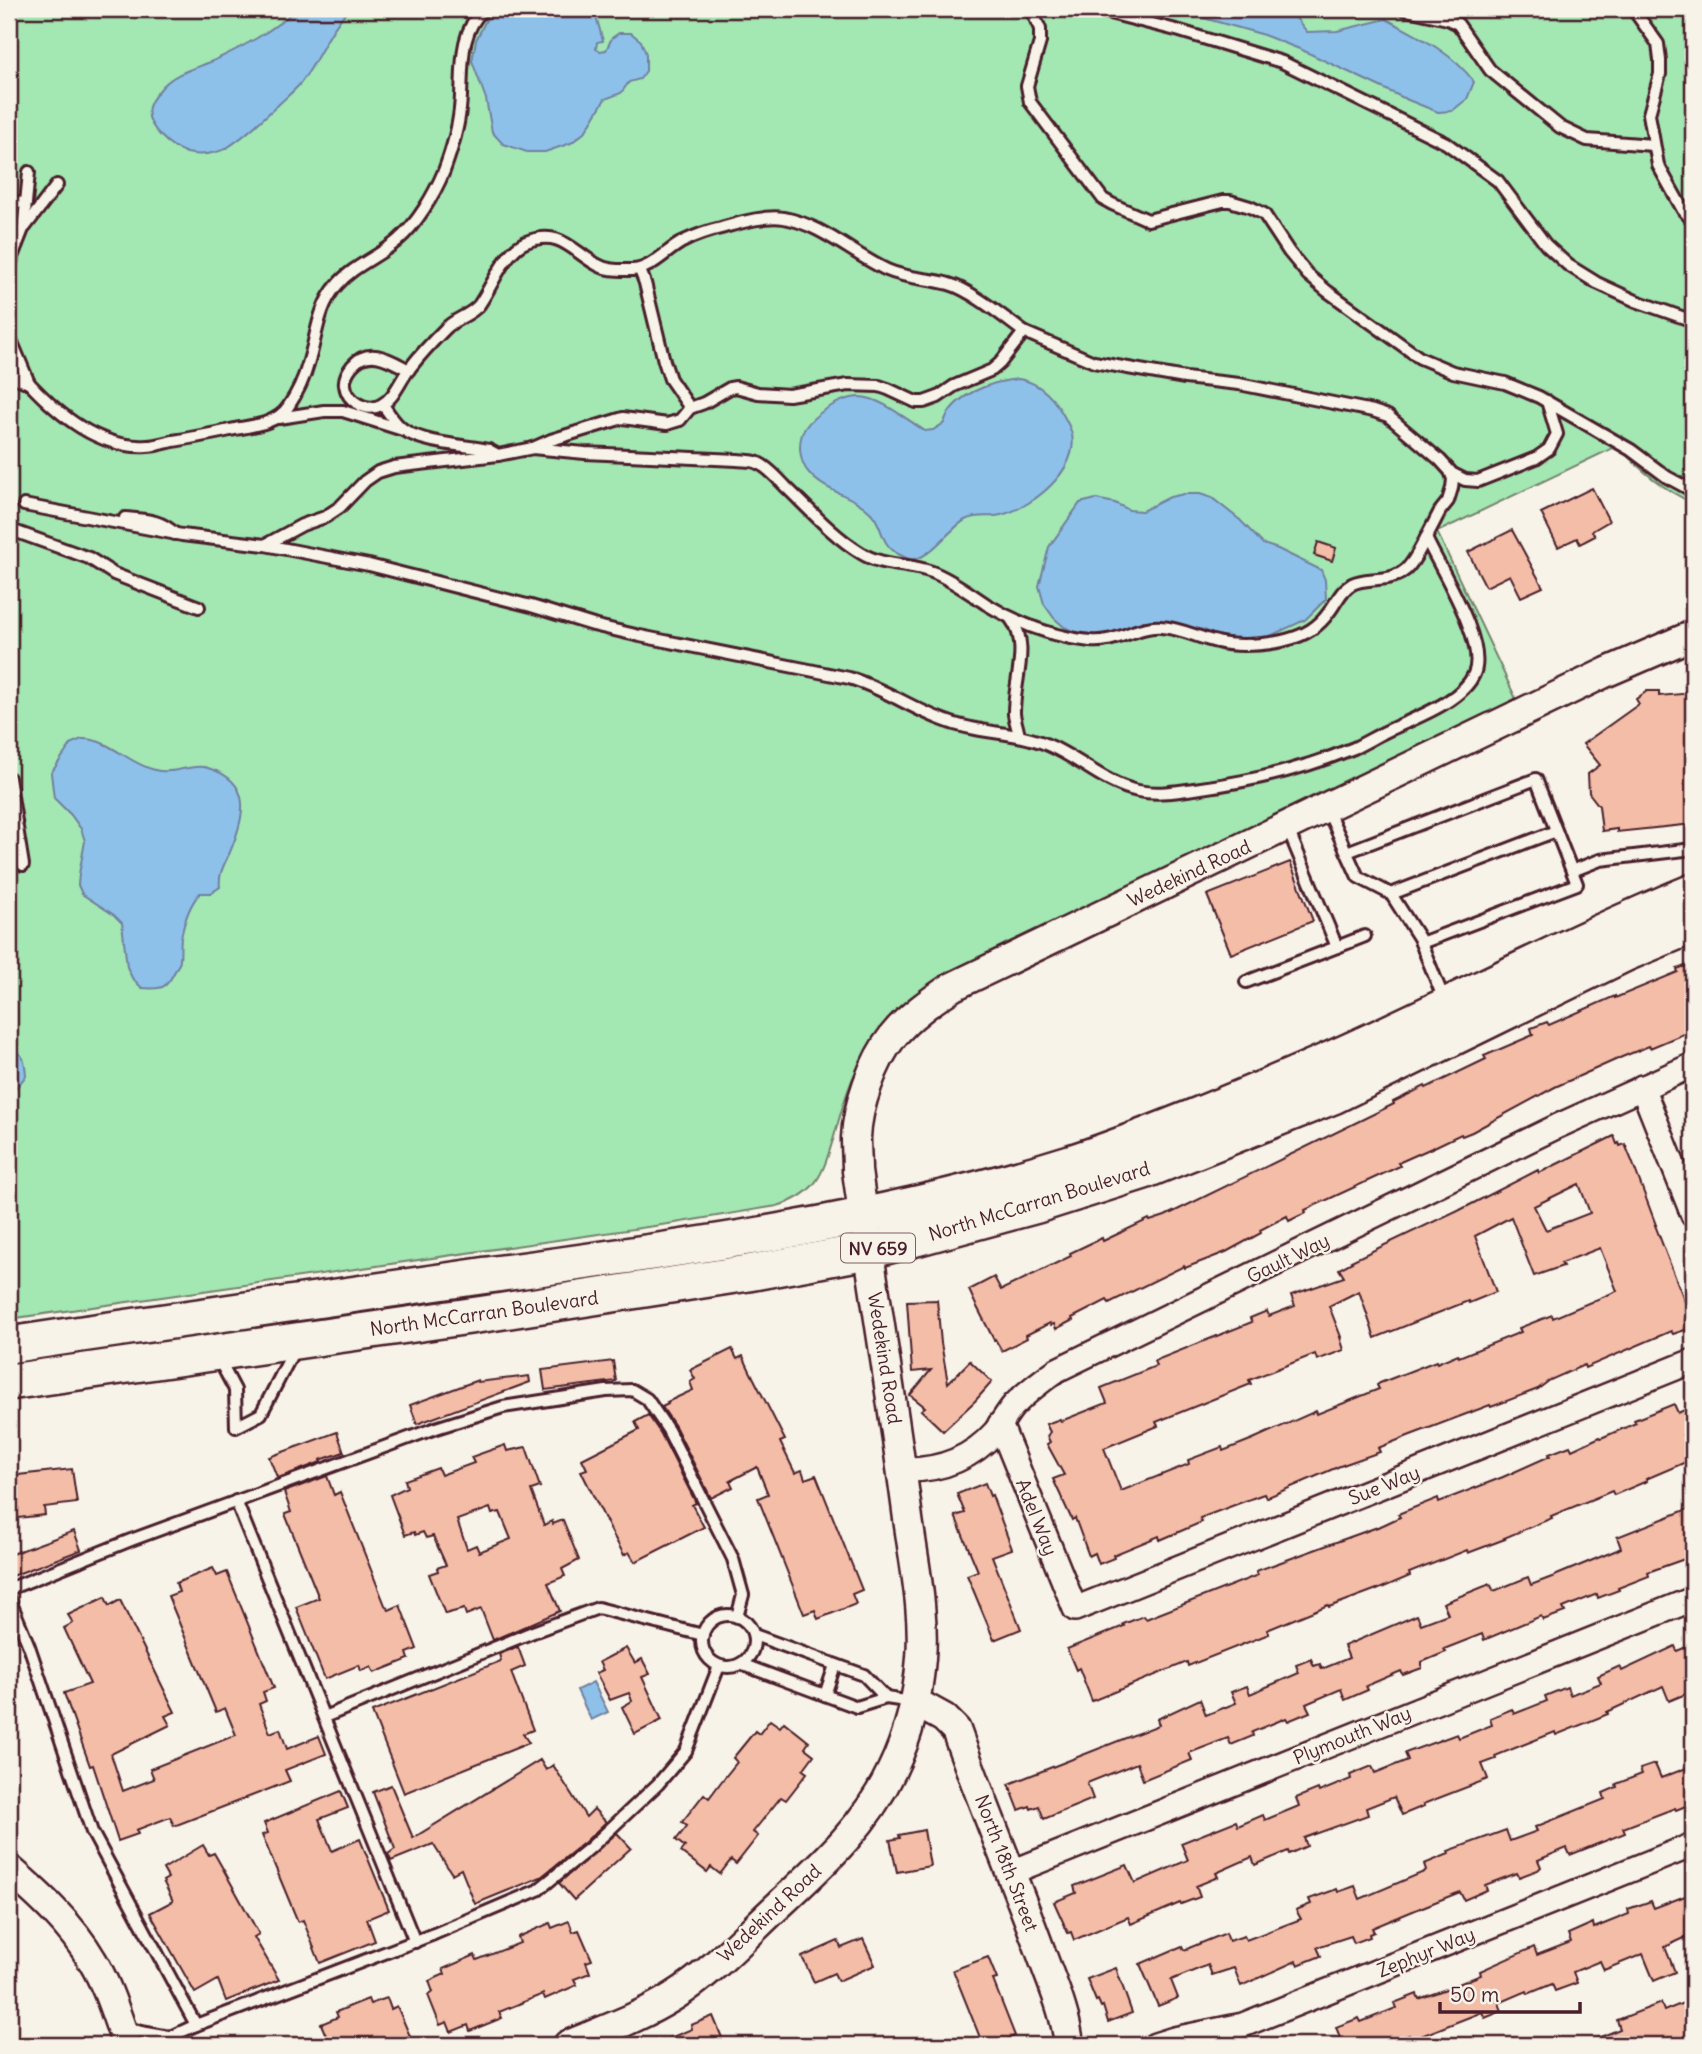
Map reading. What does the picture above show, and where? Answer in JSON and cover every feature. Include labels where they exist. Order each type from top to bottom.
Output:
[{"type":"main road","name":"North McCarran Boulevard","points":[[9,1345],[692,1247],[863,1216],[986,1187],[1071,1163],[1286,1080],[1580,940],[1693,892]]},
{"type":"main road","name":"North McCarran Boulevard","points":[[9,1382],[484,1314],[748,1273],[869,1251],[1037,1205],[1144,1171],[1242,1133],[1334,1096],[1626,953],[1693,925]]},
{"type":"street","name":"Wedekind Road","points":[[568,2045],[639,2015],[674,1996],[706,1972],[830,1857],[854,1831],[875,1802],[906,1735],[915,1702],[922,1656],[921,1618],[902,1470],[863,1216],[856,1137],[859,1112],[868,1084],[893,1035],[923,1006],[952,987],[1607,672],[1693,635]]},
{"type":"street","name":"Gault Way","points":[[902,1470],[939,1467],[963,1458],[980,1446],[1033,1387],[1057,1370],[1642,1087],[1693,1065]]},
{"type":"street","points":[[1642,1087],[1693,1215]]},
{"type":"street","name":"Sue Way","points":[[1074,1609],[1693,1361]]},
{"type":"street","name":"Adel Way","points":[[1000,1424],[1074,1609]]},
{"type":"street","name":"Plymouth Way","points":[[1012,1872],[1693,1599]]},
{"type":"street","name":"North 18th Street","points":[[915,1702],[944,1718],[956,1730],[1012,1872],[1065,2022],[1069,2045]]},
{"type":"street","name":"Zephyr Way","points":[[1155,2045],[1243,2025],[1693,1845]]},
{"type":"street","points":[[9,1869],[41,1897],[75,1934],[93,1961],[123,2035]]},
{"type":"lane","points":[[276,419],[286,410],[309,364],[325,303],[338,284],[397,241],[413,224],[443,172],[456,134],[466,38],[478,14],[484,9]]},
{"type":"lane","points":[[1094,9],[1181,31],[1282,62],[1446,143],[1498,181],[1546,245],[1568,265],[1597,283],[1636,301],[1693,321]]},
{"type":"lane","points":[[1403,9],[1448,19],[1458,24],[1490,70],[1560,127],[1587,140],[1653,145]]},
{"type":"lane","points":[[1633,9],[1658,44],[1660,74],[1649,114],[1658,165],[1665,181],[1693,221]]},
{"type":"lane","points":[[1034,11],[1040,29],[1040,42],[1027,86],[1030,102],[1103,200],[1149,220],[1223,201],[1250,207],[1264,214],[1308,275],[1420,358],[1453,372],[1512,385],[1547,401],[1631,450],[1667,477],[1693,491]]},
{"type":"lane","points":[[9,278],[12,257],[23,229],[29,172]]},
{"type":"lane","points":[[23,229],[57,185]]},
{"type":"lane","points":[[9,202],[26,203]]},
{"type":"lane","points":[[409,370],[386,357],[371,355],[360,358],[352,366],[345,385],[349,396],[361,407],[374,408],[383,405],[446,327],[471,313],[478,305],[511,253],[523,243],[543,237],[559,238],[598,266],[613,270],[640,270],[682,242],[698,236],[721,228],[782,217],[826,234],[905,277],[952,285],[1024,332],[1094,362],[1185,378],[1239,384],[1388,416],[1440,460],[1451,473],[1465,480],[1478,481],[1514,468],[1549,449],[1557,434],[1547,401]]},
{"type":"lane","points":[[640,270],[670,379],[690,408]]},
{"type":"lane","points":[[264,545],[302,525],[325,517],[340,507],[377,472],[394,467],[531,448],[623,418],[667,424],[680,420],[690,408],[730,388],[789,395],[848,385],[879,387],[916,402],[924,402],[992,370],[1024,332]]},
{"type":"lane","points":[[9,335],[29,383],[51,406],[97,436],[122,444],[146,447],[276,419],[324,411],[343,411],[422,438],[498,454]]},
{"type":"lane","points":[[9,375],[29,383]]},
{"type":"lane","points":[[383,405],[404,430]]},
{"type":"lane","points":[[531,448],[757,463],[861,553],[879,562],[930,571],[1017,621],[1094,642],[1118,638],[1146,626],[1184,631],[1219,643],[1258,644],[1286,640],[1317,626],[1349,586],[1357,582],[1395,578],[1410,566],[1448,501],[1452,488],[1451,473]]},
{"type":"lane","points":[[24,505],[175,534],[264,545],[369,565],[531,606],[593,625],[849,678],[866,683],[948,722],[1019,736],[1060,750],[1120,785],[1151,793],[1221,786],[1318,762],[1417,719],[1464,688],[1474,674],[1478,656],[1473,635],[1426,538]]},
{"type":"lane","points":[[9,522],[14,531],[89,558],[114,574],[198,607]]},
{"type":"lane","points":[[1009,617],[1016,626],[1020,643],[1014,716],[1019,736]]},
{"type":"lane","points":[[9,778],[23,865]]},
{"type":"lane","points":[[1347,852],[1536,779],[1577,884],[1421,943]]},
{"type":"lane","points":[[1326,807],[1358,877],[1391,894],[1421,943],[1446,1004]]},
{"type":"lane","points":[[1287,827],[1337,947]]},
{"type":"lane","points":[[1391,894],[1556,831]]},
{"type":"lane","points":[[1572,872],[1601,860],[1693,849]]},
{"type":"lane","points":[[1246,982],[1365,936]]},
{"type":"lane","points":[[216,1354],[235,1390],[236,1427],[261,1414],[299,1340]]},
{"type":"lane","points":[[9,1589],[131,1540],[436,1428],[503,1407],[606,1391],[632,1390],[647,1399],[668,1430],[733,1559],[743,1595],[737,1617]]},
{"type":"lane","points":[[236,1501],[415,1942]]},
{"type":"lane","points":[[9,1598],[29,1647],[92,1832],[196,2025]]},
{"type":"lane","points":[[324,1717],[598,1608],[702,1635]]},
{"type":"lane","points":[[729,1615],[737,1617],[748,1624],[754,1635],[754,1649],[741,1664],[730,1668],[719,1666],[707,1657],[703,1650],[702,1635],[712,1620],[729,1615]]},
{"type":"lane","points":[[754,1635],[864,1675],[886,1698]]},
{"type":"lane","points":[[741,1664],[857,1707],[886,1698],[915,1702]]},
{"type":"lane","points":[[825,1695],[835,1665]]},
{"type":"lane","points":[[123,2035],[141,2032],[166,2041],[196,2025],[415,1942],[538,1890],[590,1848],[658,1784],[687,1751],[719,1666]]},
{"type":"green space","points":[[9,9],[1693,9],[1693,503],[1652,478],[1617,446],[1437,532],[1518,703],[958,968],[929,985],[891,1017],[870,1044],[849,1088],[820,1174],[810,1188],[792,1200],[777,1206],[675,1223],[9,1319]]},
{"type":"water","points":[[296,9],[349,9],[335,27],[307,75],[291,93],[241,138],[219,151],[187,153],[160,135],[151,122],[149,107],[163,86],[181,73],[215,60],[258,38]]},
{"type":"water","points":[[500,9],[594,9],[603,41],[597,42],[596,49],[606,50],[612,38],[619,33],[631,33],[641,41],[646,54],[646,71],[640,79],[629,82],[621,93],[605,99],[585,132],[571,143],[545,152],[527,152],[503,144],[492,132],[486,99],[472,61],[476,40],[487,18]]},
{"type":"water","points":[[1171,9],[1289,9],[1307,32],[1337,31],[1386,19],[1445,54],[1474,82],[1467,99],[1452,111],[1438,112],[1261,34]]},
{"type":"water","points":[[1019,379],[1042,389],[1064,416],[1073,438],[1065,467],[1043,493],[1029,503],[1001,515],[965,520],[917,559],[909,559],[893,550],[871,513],[816,480],[803,463],[800,445],[802,433],[809,423],[837,403],[852,398],[867,398],[894,410],[925,431],[933,430],[944,423],[955,405],[974,391]]},
{"type":"water","points":[[1200,494],[1212,498],[1240,520],[1263,544],[1321,570],[1325,580],[1326,599],[1305,620],[1270,636],[1240,639],[1220,638],[1204,630],[1172,623],[1143,621],[1124,635],[1094,637],[1064,627],[1054,618],[1044,604],[1039,586],[1049,547],[1080,503],[1096,499],[1115,503],[1129,510],[1142,511],[1170,497]]},
{"type":"water","points":[[82,739],[101,743],[155,770],[208,768],[223,774],[239,791],[242,813],[221,873],[220,887],[211,893],[200,893],[193,903],[182,932],[180,963],[170,980],[160,988],[142,988],[132,978],[127,967],[122,923],[82,894],[78,885],[85,841],[81,829],[71,815],[54,798],[51,773],[72,743]]},
{"type":"water","points":[[9,1044],[22,1057],[26,1076],[9,1096]]},
{"type":"water","points":[[593,1682],[608,1712],[591,1720],[577,1690]]},
{"type":"building","points":[[1592,488],[1609,521],[1592,531],[1595,536],[1580,544],[1577,538],[1558,547],[1541,513]]},
{"type":"building","points":[[1512,530],[1543,587],[1521,597],[1510,575],[1486,587],[1468,552]]},
{"type":"building","points":[[1318,542],[1336,548],[1332,561],[1314,555]]},
{"type":"building","points":[[1647,691],[1659,691],[1659,696],[1693,693],[1693,824],[1617,832],[1617,829],[1602,831],[1599,806],[1589,793],[1588,774],[1600,765],[1583,744],[1639,704],[1636,699]]},
{"type":"building","points":[[1290,862],[1313,921],[1231,954],[1207,895]]},
{"type":"building","points":[[1693,963],[1693,1030],[1622,1057],[1555,1087],[1472,1132],[1462,1136],[1461,1134],[1398,1163],[1400,1166],[1305,1210],[1306,1213],[1289,1221],[1287,1216],[1226,1252],[1185,1268],[1184,1266],[1109,1303],[1107,1300],[1056,1329],[1054,1324],[1050,1323],[1002,1351],[975,1303],[969,1290],[994,1277],[1001,1290],[1071,1256],[1070,1253],[1149,1219],[1150,1221],[1165,1216],[1394,1104],[1393,1102],[1425,1086],[1426,1088],[1486,1059],[1484,1056],[1533,1035],[1531,1028],[1547,1022],[1549,1025],[1678,972],[1677,969]]},
{"type":"building","points":[[1614,1136],[1617,1144],[1625,1144],[1690,1315],[1685,1320],[1688,1329],[1673,1334],[1671,1331],[1585,1368],[1584,1365],[1550,1380],[1538,1389],[1378,1448],[1380,1452],[1266,1498],[1264,1494],[1200,1518],[1202,1522],[1160,1540],[1159,1536],[1113,1555],[1114,1558],[1099,1564],[1095,1553],[1089,1556],[1075,1518],[1072,1520],[1053,1479],[1064,1475],[1047,1444],[1050,1442],[1047,1436],[1050,1432],[1046,1424],[1107,1403],[1101,1388],[1156,1366],[1154,1361],[1252,1322],[1250,1318],[1267,1311],[1269,1316],[1295,1306],[1291,1295],[1344,1277],[1339,1269],[1351,1261],[1538,1170],[1539,1173]],"holes":[[[1579,1184],[1590,1213],[1546,1230],[1534,1206]],[[1511,1217],[1534,1276],[1563,1266],[1561,1263],[1600,1248],[1617,1291],[1553,1318],[1552,1315],[1519,1328],[1521,1332],[1459,1357],[1458,1354],[1437,1363],[1436,1361],[1380,1383],[1377,1385],[1379,1389],[1317,1414],[1316,1411],[1223,1451],[1222,1447],[1188,1460],[1189,1464],[1121,1491],[1104,1448],[1158,1426],[1156,1422],[1251,1384],[1249,1380],[1315,1354],[1317,1360],[1344,1350],[1329,1306],[1359,1291],[1375,1338],[1496,1292],[1475,1236]]]},
{"type":"building","points":[[937,1300],[948,1383],[970,1361],[992,1382],[943,1431],[921,1410],[925,1407],[910,1395],[931,1370],[912,1372],[907,1301]]},
{"type":"building","points":[[732,1349],[737,1359],[743,1356],[785,1440],[780,1442],[795,1473],[802,1470],[805,1479],[816,1475],[862,1590],[852,1594],[856,1604],[818,1619],[815,1610],[804,1614],[758,1498],[768,1494],[757,1467],[730,1481],[733,1487],[711,1498],[675,1426],[662,1407],[693,1390],[690,1382],[695,1379],[690,1370]]},
{"type":"building","points":[[613,1361],[616,1381],[545,1390],[542,1370]]},
{"type":"building","points":[[529,1376],[530,1382],[417,1424],[410,1405],[478,1380]]},
{"type":"building","points":[[1674,1404],[1678,1413],[1693,1406],[1693,1424],[1687,1426],[1690,1432],[1683,1435],[1693,1459],[1614,1495],[1612,1491],[1551,1516],[1552,1518],[1505,1539],[1468,1553],[1467,1550],[1409,1573],[1410,1576],[1377,1590],[1329,1607],[1328,1605],[1267,1630],[1269,1634],[1188,1666],[1187,1662],[1092,1701],[1079,1668],[1076,1670],[1067,1649],[1124,1626],[1123,1624],[1144,1616],[1146,1619],[1258,1575],[1256,1571],[1383,1525],[1400,1517],[1398,1514],[1438,1498],[1439,1502],[1503,1477],[1550,1456],[1549,1454],[1570,1446],[1572,1450]]},
{"type":"building","points":[[648,1415],[661,1434],[696,1503],[692,1505],[704,1527],[635,1562],[629,1552],[624,1555],[611,1531],[581,1471],[587,1469],[582,1459],[639,1430],[635,1422]]},
{"type":"building","points":[[337,1432],[344,1452],[277,1477],[269,1457]]},
{"type":"building","points":[[505,1445],[507,1451],[526,1447],[540,1487],[531,1490],[544,1525],[563,1520],[579,1560],[562,1569],[565,1576],[548,1583],[560,1611],[493,1640],[481,1609],[466,1615],[464,1609],[445,1614],[429,1574],[446,1565],[433,1536],[426,1538],[423,1532],[405,1535],[390,1495],[407,1487],[405,1480],[438,1468],[441,1475],[474,1463],[471,1457]],"holes":[[[490,1508],[492,1514],[500,1512],[511,1539],[479,1552],[476,1545],[467,1549],[457,1520]]]},
{"type":"building","points":[[72,1469],[77,1503],[44,1507],[45,1515],[9,1519],[9,1476]]},
{"type":"building","points":[[327,1476],[334,1495],[340,1492],[385,1605],[389,1610],[400,1605],[417,1649],[407,1653],[409,1659],[374,1673],[371,1667],[361,1671],[359,1665],[325,1679],[296,1607],[319,1598],[285,1514],[291,1512],[284,1492]]},
{"type":"building","points":[[985,1483],[1012,1549],[992,1556],[1021,1629],[994,1640],[967,1575],[978,1571],[955,1516],[965,1513],[957,1494]]},
{"type":"building","points":[[1693,1507],[1693,1556],[1648,1572],[1649,1576],[1618,1588],[1619,1590],[1598,1598],[1597,1594],[1563,1608],[1565,1612],[1543,1620],[1541,1616],[1484,1640],[1482,1634],[1444,1649],[1446,1652],[1422,1662],[1422,1668],[1403,1675],[1401,1671],[1366,1686],[1368,1690],[1345,1700],[1341,1689],[1306,1704],[1310,1712],[1288,1721],[1286,1718],[1252,1732],[1253,1736],[1231,1745],[1228,1738],[1189,1753],[1192,1760],[1143,1780],[1137,1763],[1087,1783],[1093,1799],[1044,1819],[1039,1806],[1019,1810],[1009,1784],[1159,1725],[1157,1719],[1200,1699],[1206,1715],[1236,1703],[1231,1692],[1247,1686],[1250,1694],[1299,1673],[1296,1665],[1311,1659],[1314,1666],[1320,1664],[1322,1669],[1349,1658],[1344,1646],[1417,1615],[1421,1624],[1448,1614],[1443,1603],[1490,1584],[1494,1591],[1528,1577],[1531,1585],[1552,1577],[1621,1548],[1617,1537]]},
{"type":"building","points":[[74,1531],[81,1550],[9,1577],[9,1555]]},
{"type":"building","points":[[213,1568],[217,1576],[227,1572],[274,1688],[263,1692],[266,1701],[259,1704],[270,1733],[280,1729],[287,1749],[319,1736],[326,1754],[285,1770],[290,1781],[174,1826],[170,1817],[136,1830],[138,1834],[118,1841],[93,1765],[90,1766],[64,1693],[90,1684],[64,1628],[73,1623],[68,1615],[105,1597],[109,1606],[120,1600],[175,1712],[165,1716],[170,1725],[111,1754],[123,1791],[154,1779],[150,1769],[236,1735],[225,1708],[216,1712],[168,1596],[179,1592],[176,1583]]},
{"type":"building","points":[[1693,1644],[1693,1691],[1669,1701],[1663,1686],[1607,1712],[1608,1714],[1495,1756],[1496,1759],[1482,1764],[1488,1779],[1402,1815],[1394,1797],[1366,1808],[1368,1815],[1304,1838],[1307,1846],[1289,1854],[1288,1851],[1255,1865],[1252,1857],[1216,1873],[1218,1877],[1196,1886],[1200,1897],[1131,1924],[1128,1917],[1074,1940],[1054,1902],[1076,1893],[1074,1886],[1127,1865],[1135,1883],[1188,1860],[1181,1843],[1236,1821],[1238,1826],[1263,1815],[1265,1820],[1299,1806],[1296,1798],[1351,1779],[1350,1775],[1372,1766],[1375,1773],[1408,1760],[1405,1753],[1457,1734],[1459,1738],[1492,1725],[1490,1718],[1512,1709],[1514,1714],[1547,1701],[1545,1696],[1567,1687],[1570,1695],[1601,1683],[1598,1676],[1620,1666],[1622,1671],[1675,1646],[1677,1651]]},
{"type":"building","points":[[518,1647],[525,1666],[511,1672],[533,1730],[523,1734],[529,1743],[404,1793],[372,1712],[501,1661],[499,1654]]},
{"type":"building","points":[[626,1648],[635,1663],[642,1659],[650,1674],[642,1677],[662,1720],[635,1734],[622,1707],[632,1701],[629,1693],[610,1700],[596,1673],[603,1670],[599,1662]]},
{"type":"building","points":[[770,1720],[780,1727],[784,1722],[809,1742],[805,1748],[814,1755],[803,1770],[807,1773],[786,1800],[781,1797],[753,1832],[758,1836],[736,1864],[731,1860],[720,1874],[711,1867],[707,1872],[681,1852],[685,1847],[676,1840],[687,1826],[682,1822],[704,1794],[709,1798],[737,1762],[733,1758],[755,1731],[759,1734]]},
{"type":"building","points":[[540,1760],[546,1770],[553,1765],[586,1817],[594,1809],[606,1822],[541,1877],[475,1904],[461,1869],[452,1874],[433,1844],[391,1861],[388,1854],[395,1849],[373,1792],[391,1785],[413,1838]]},
{"type":"building","points":[[1655,1764],[1661,1778],[1689,1767],[1693,1778],[1693,1803],[1623,1828],[1625,1833],[1570,1855],[1567,1848],[1538,1860],[1541,1867],[1538,1870],[1519,1877],[1517,1873],[1485,1885],[1487,1890],[1464,1900],[1460,1892],[1425,1906],[1372,1928],[1374,1932],[1369,1934],[1370,1937],[1354,1943],[1351,1936],[1317,1947],[1321,1956],[1298,1965],[1296,1961],[1241,1986],[1234,1968],[1212,1975],[1208,1965],[1171,1980],[1178,1998],[1158,2006],[1140,1964],[1182,1946],[1184,1950],[1226,1933],[1229,1941],[1244,1936],[1246,1940],[1301,1919],[1296,1910],[1311,1904],[1309,1899],[1355,1886],[1360,1899],[1424,1872],[1424,1864],[1449,1854],[1448,1851],[1506,1830],[1510,1841],[1537,1831],[1535,1827],[1605,1799],[1603,1793],[1617,1787],[1616,1784],[1642,1774],[1640,1769]]},
{"type":"building","points":[[341,1791],[348,1808],[319,1819],[332,1851],[360,1839],[389,1910],[367,1919],[375,1941],[320,1963],[303,1920],[298,1922],[262,1835],[268,1833],[264,1823]]},
{"type":"building","points":[[924,1830],[930,1866],[897,1872],[890,1840],[900,1838],[899,1835]]},
{"type":"building","points":[[617,1833],[631,1848],[574,1900],[559,1883]]},
{"type":"building","points":[[203,1845],[209,1855],[214,1853],[222,1867],[259,1934],[254,1937],[279,1980],[226,2001],[218,1980],[195,1993],[150,1913],[173,1901],[163,1881],[168,1878],[163,1869]]},
{"type":"building","points":[[1693,1893],[1693,1934],[1665,1947],[1675,1972],[1654,1981],[1643,1954],[1604,1970],[1600,1961],[1573,1972],[1577,1983],[1555,1991],[1552,1984],[1528,1994],[1527,1991],[1499,2003],[1502,2011],[1485,2018],[1482,2012],[1411,2040],[1409,2035],[1383,2045],[1343,2045],[1336,2027],[1359,2018],[1361,2022],[1396,2008],[1394,2003],[1417,1994],[1419,1999],[1481,1975],[1480,1971],[1534,1947],[1537,1955],[1571,1942],[1568,1934],[1593,1923],[1594,1928],[1629,1914],[1628,1909],[1651,1901],[1654,1908]]},
{"type":"building","points":[[569,1921],[573,1932],[579,1930],[592,1960],[586,1962],[590,1973],[574,1979],[577,1985],[545,1999],[543,1994],[499,2012],[502,2018],[470,2031],[468,2025],[451,2032],[447,2022],[440,2025],[428,1995],[433,1992],[429,1981],[445,1974],[443,1969],[475,1955],[477,1960],[520,1943],[518,1937],[550,1923],[552,1928]]},
{"type":"building","points":[[863,1939],[875,1965],[838,1981],[834,1973],[814,1982],[802,1957],[838,1941],[841,1948]]},
{"type":"building","points":[[988,1957],[997,1979],[993,1980],[1015,2036],[1007,2039],[1010,2045],[983,2045],[953,1970]]},
{"type":"building","points":[[1116,1968],[1132,2013],[1108,2022],[1103,2006],[1096,2001],[1087,1979]]},
{"type":"building","points":[[387,1998],[391,2009],[397,2006],[410,2036],[403,2038],[406,2045],[330,2045],[321,2024],[338,2017],[336,2012],[368,1999],[370,2004]]},
{"type":"building","points":[[1693,1999],[1693,2045],[1581,2045],[1620,2029],[1617,2020],[1661,2003],[1664,2011]]},
{"type":"building","points":[[713,2016],[725,2045],[653,2045],[692,2029],[691,2025]]}]
